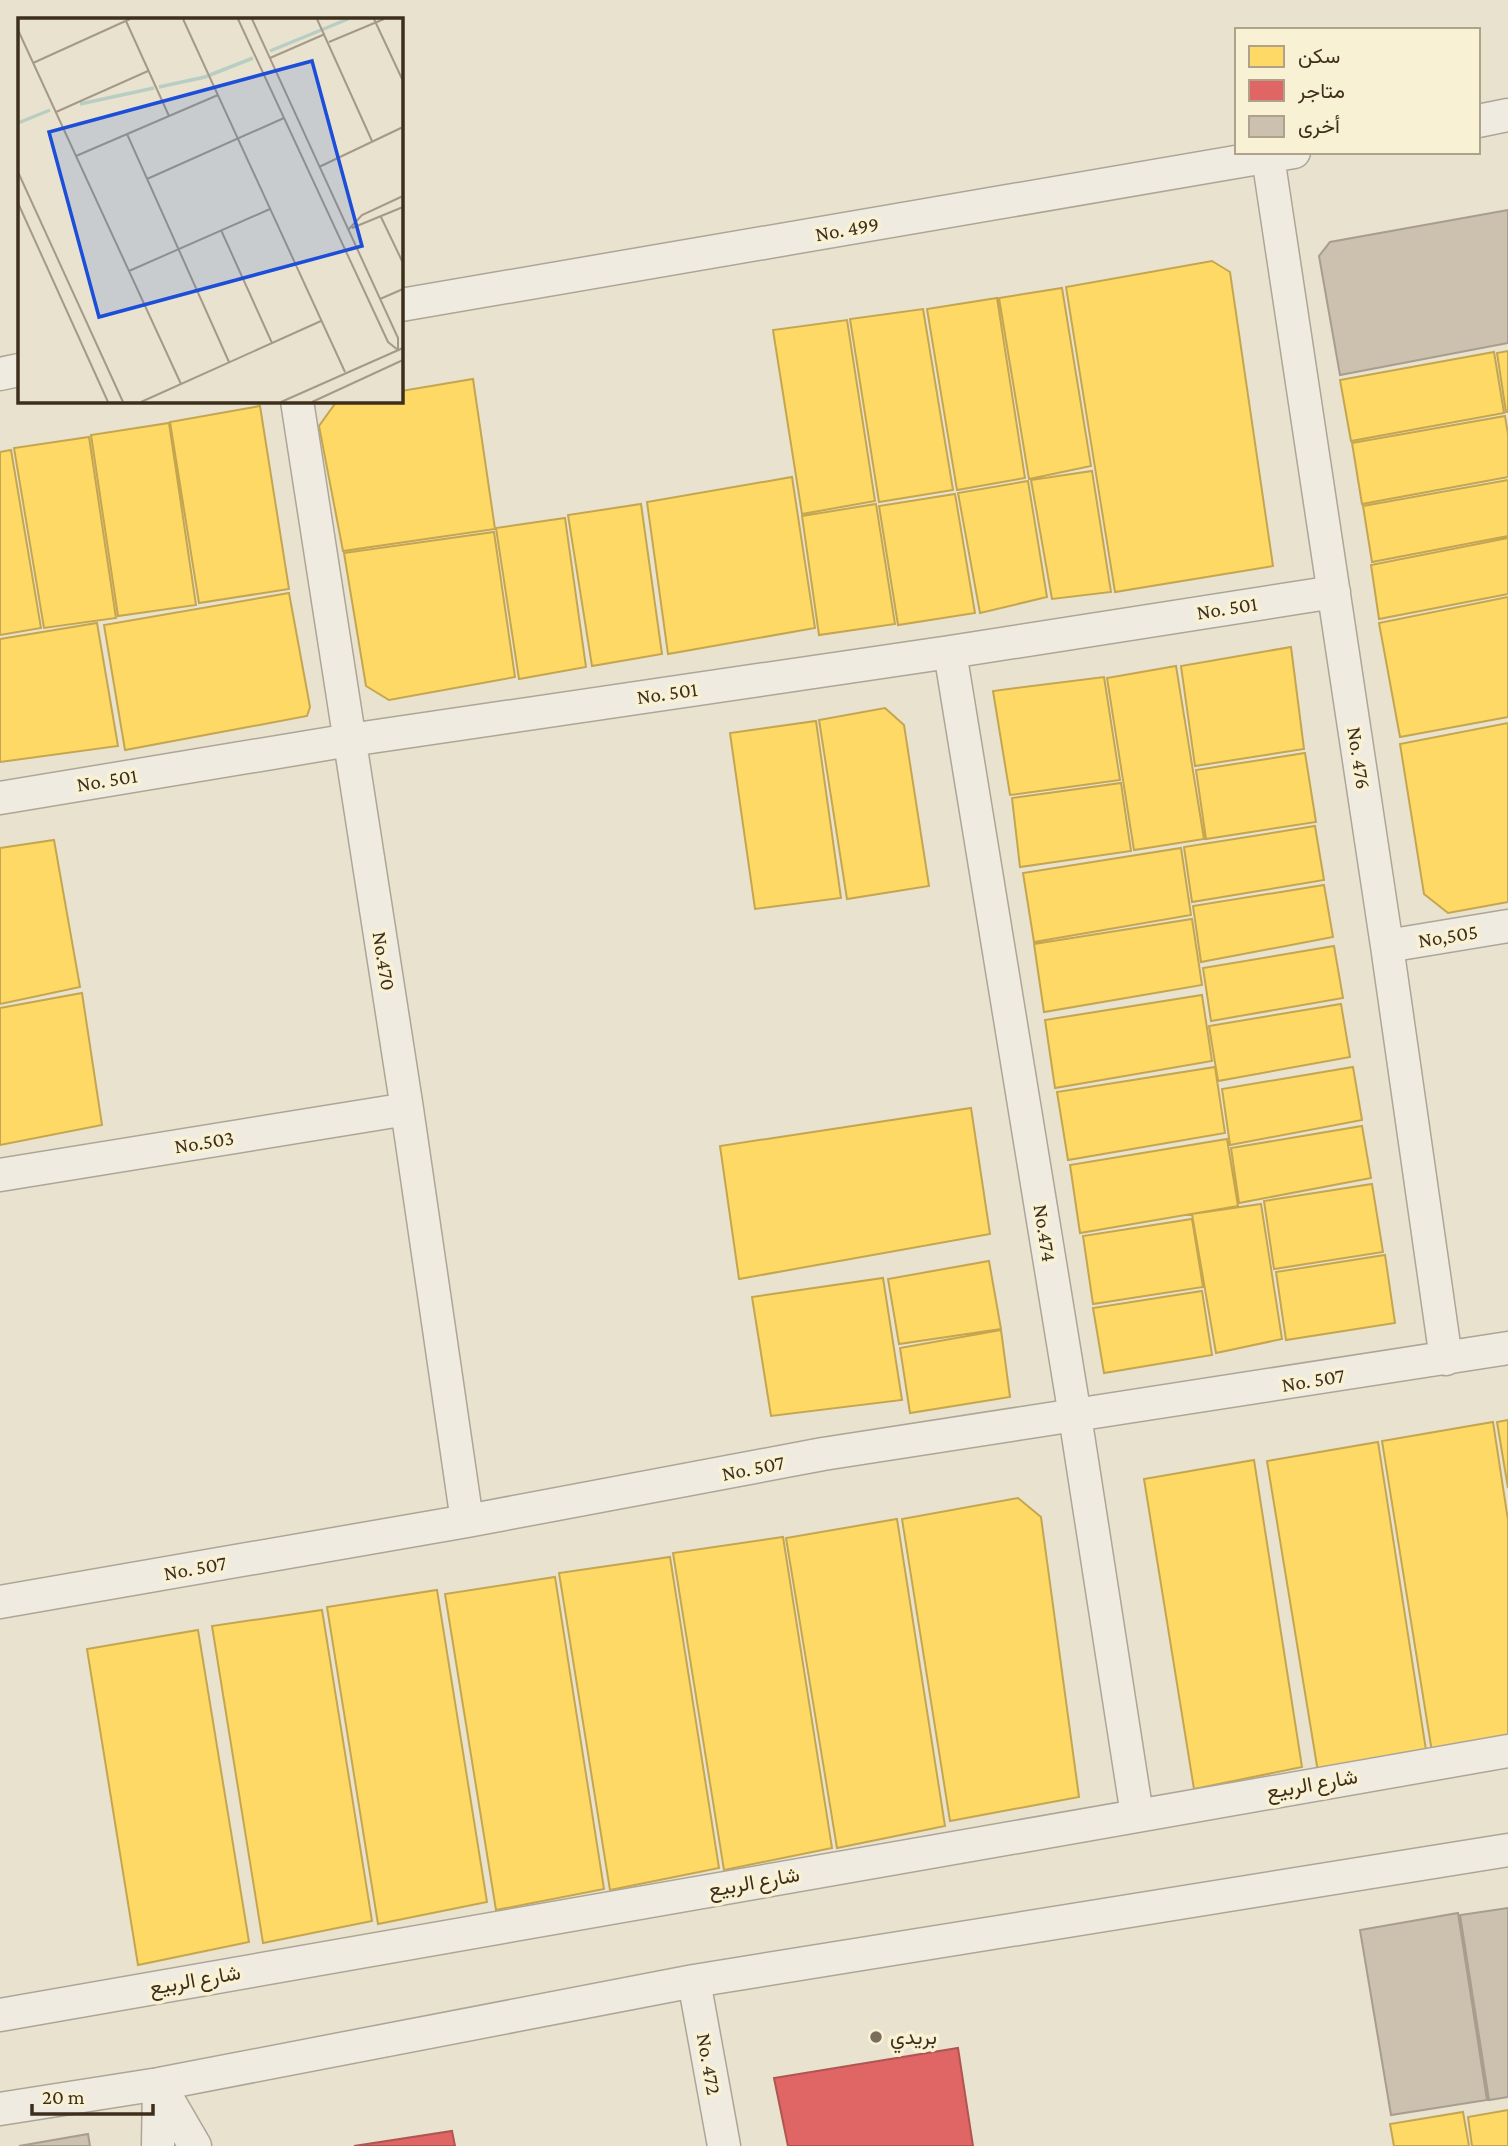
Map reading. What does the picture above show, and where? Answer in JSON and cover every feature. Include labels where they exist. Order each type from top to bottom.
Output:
[{"type":"street","points":[[1480,121],[1508,116]]},
{"type":"street","name":"No. 499","points":[[402,305],[1281,154]]},
{"type":"street","name":"No. 476","points":[[1281,154],[1334,592],[1447,1359]]},
{"type":"street","points":[[0,374],[18,370]]},
{"type":"street","name":"No.470","points":[[297,402],[407,1109],[467,1521]]},
{"type":"street","name":"No. 501","points":[[0,798],[350,740],[950,652],[1334,592]]},
{"type":"street","name":"No.474","points":[[950,652],[1075,1416],[1136,1815]]},
{"type":"street","name":"No,505","points":[[1387,946],[1508,926]]},
{"type":"street","name":"No.503","points":[[0,1175],[407,1109]]},
{"type":"street","name":"No. 507","points":[[0,1602],[467,1521],[823,1454],[1508,1349]]},
{"type":"street","name":"شارع الربيع","points":[[0,2015],[1508,1751]]},
{"type":"street","points":[[0,2109],[159,2084],[694,1981],[1508,1850]]},
{"type":"street","name":"No. 472","points":[[694,1981],[724,2146]]},
{"type":"street","points":[[158,2146],[159,2084]]},
{"type":"street","points":[[159,2084],[195,2146]]},
{"type":"building: سكن","points":[[1212,261],[1230,272],[1273,566],[1115,592],[1066,287]]},
{"type":"building: سكن","points":[[1062,288],[1091,466],[1029,479],[999,298]]},
{"type":"building: سكن","points":[[997,298],[1025,478],[957,490],[927,309]]},
{"type":"building: سكن","points":[[923,309],[953,490],[879,502],[850,319]]},
{"type":"building: سكن","points":[[847,320],[875,501],[802,514],[773,330]]},
{"type":"building: سكن","points":[[1508,351],[1508,412],[1506,412],[1497,353]]},
{"type":"building: سكن","points":[[1494,352],[1504,413],[1351,441],[1340,380]]},
{"type":"building: سكن","points":[[473,379],[495,529],[343,551],[319,426],[336,402],[402,402],[402,391]]},
{"type":"building: سكن","points":[[260,406],[289,589],[199,603],[170,422]]},
{"type":"building: سكن","points":[[1505,416],[1508,434],[1508,477],[1362,504],[1352,443]]},
{"type":"building: سكن","points":[[169,423],[196,605],[118,616],[91,435]]},
{"type":"building: سكن","points":[[89,437],[116,618],[44,628],[14,448]]},
{"type":"building: سكن","points":[[11,450],[41,628],[0,635],[0,452]]},
{"type":"building: سكن","points":[[1092,471],[1111,592],[1052,599],[1031,480]]},
{"type":"building: سكن","points":[[792,477],[815,628],[668,654],[647,502]]},
{"type":"building: سكن","points":[[1508,480],[1508,536],[1372,562],[1363,506]]},
{"type":"building: سكن","points":[[1028,481],[1047,597],[980,613],[958,493]]},
{"type":"building: سكن","points":[[955,494],[975,613],[898,625],[879,506]]},
{"type":"building: سكن","points":[[641,504],[662,654],[592,666],[568,515]]},
{"type":"building: سكن","points":[[876,504],[895,624],[819,635],[802,516]]},
{"type":"building: سكن","points":[[565,518],[586,667],[519,679],[496,528]]},
{"type":"building: سكن","points":[[494,532],[515,677],[389,700],[366,686],[344,553]]},
{"type":"building: سكن","points":[[1508,538],[1508,594],[1379,619],[1371,565]]},
{"type":"building: سكن","points":[[289,593],[310,707],[307,716],[125,750],[104,625]]},
{"type":"building: سكن","points":[[1508,597],[1508,717],[1400,737],[1379,623]]},
{"type":"building: سكن","points":[[97,623],[118,746],[0,762],[0,639]]},
{"type":"building: سكن","points":[[1291,647],[1304,749],[1195,766],[1181,666]]},
{"type":"building: سكن","points":[[1176,666],[1204,839],[1134,850],[1107,678]]},
{"type":"building: سكن","points":[[1104,677],[1120,780],[1010,795],[993,691]]},
{"type":"building: سكن","points":[[885,708],[904,725],[929,886],[847,899],[819,720]]},
{"type":"building: سكن","points":[[816,721],[841,898],[755,909],[730,733]]},
{"type":"building: سكن","points":[[1508,723],[1508,902],[1448,913],[1424,894],[1400,744]]},
{"type":"building: سكن","points":[[1305,753],[1316,822],[1206,839],[1196,770]]},
{"type":"building: سكن","points":[[1121,783],[1131,851],[1020,867],[1012,798]]},
{"type":"building: سكن","points":[[1315,826],[1324,880],[1192,902],[1184,847]]},
{"type":"building: سكن","points":[[54,840],[80,987],[0,1004],[0,848]]},
{"type":"building: سكن","points":[[1181,848],[1191,915],[1034,942],[1023,873]]},
{"type":"building: سكن","points":[[1324,885],[1333,937],[1201,962],[1193,906]]},
{"type":"building: سكن","points":[[1192,919],[1202,985],[1044,1012],[1034,944]]},
{"type":"building: سكن","points":[[1334,946],[1343,998],[1211,1021],[1203,968]]},
{"type":"building: سكن","points":[[82,993],[102,1125],[0,1145],[0,1008]]},
{"type":"building: سكن","points":[[1202,995],[1212,1061],[1055,1088],[1045,1020]]},
{"type":"building: سكن","points":[[1341,1004],[1350,1057],[1218,1081],[1209,1026]]},
{"type":"building: سكن","points":[[1215,1067],[1225,1133],[1068,1160],[1057,1092]]},
{"type":"building: سكن","points":[[1353,1067],[1362,1120],[1230,1145],[1222,1089]]},
{"type":"building: سكن","points":[[971,1108],[990,1234],[739,1279],[720,1146]]},
{"type":"building: سكن","points":[[1362,1126],[1371,1178],[1239,1203],[1231,1148]]},
{"type":"building: سكن","points":[[1227,1139],[1238,1206],[1080,1233],[1070,1165]]},
{"type":"building: سكن","points":[[1372,1184],[1383,1252],[1274,1269],[1264,1201]]},
{"type":"building: سكن","points":[[1261,1204],[1282,1339],[1216,1353],[1192,1214]]},
{"type":"building: سكن","points":[[1192,1219],[1203,1287],[1093,1304],[1083,1236]]},
{"type":"building: سكن","points":[[1385,1255],[1395,1323],[1286,1340],[1276,1272]]},
{"type":"building: سكن","points":[[989,1261],[1001,1329],[899,1344],[888,1279]]},
{"type":"building: سكن","points":[[883,1278],[902,1400],[771,1416],[752,1297]]},
{"type":"building: سكن","points":[[1202,1291],[1212,1355],[1104,1373],[1093,1308]]},
{"type":"building: سكن","points":[[1001,1330],[1010,1397],[910,1413],[900,1348]]},
{"type":"building: سكن","points":[[1508,1420],[1508,1488],[1497,1422]]},
{"type":"building: سكن","points":[[1493,1422],[1508,1520],[1508,1736],[1432,1752],[1382,1441]]},
{"type":"building: سكن","points":[[1378,1442],[1426,1750],[1318,1772],[1267,1461]]},
{"type":"building: سكن","points":[[1254,1460],[1302,1767],[1194,1789],[1144,1479]]},
{"type":"building: سكن","points":[[1018,1498],[1041,1517],[1079,1797],[950,1821],[902,1519]]},
{"type":"building: سكن","points":[[897,1519],[945,1826],[837,1848],[786,1538]]},
{"type":"building: سكن","points":[[783,1537],[832,1848],[724,1870],[673,1553]]},
{"type":"building: سكن","points":[[670,1557],[719,1868],[610,1890],[559,1573]]},
{"type":"building: سكن","points":[[555,1577],[604,1889],[496,1910],[445,1594]]},
{"type":"building: سكن","points":[[437,1590],[487,1902],[378,1924],[327,1607]]},
{"type":"building: سكن","points":[[322,1610],[372,1921],[263,1943],[212,1626]]},
{"type":"building: سكن","points":[[198,1630],[249,1942],[138,1965],[87,1649]]},
{"type":"building: سكن","points":[[1508,2110],[1508,2146],[1472,2146],[1468,2117]]},
{"type":"building: سكن","points":[[1463,2112],[1469,2146],[1394,2146],[1390,2124]]},
{"type":"building: متاجر","points":[[958,2048],[973,2146],[788,2146],[774,2078]]},
{"type":"building: متاجر","points":[[452,2131],[455,2146],[354,2146]]},
{"type":"building: أخرى","points":[[1508,210],[1508,343],[1340,375],[1319,256],[1330,242]]},
{"type":"building: أخرى","points":[[1508,1908],[1508,2097],[1489,2100],[1460,1915]]},
{"type":"building: أخرى","points":[[1458,1913],[1487,2100],[1391,2115],[1360,1930]]},
{"type":"building: أخرى","points":[[88,2134],[90,2146],[19,2146]]},
{"type":"place","name":"بريدي","points":[[876,2037]]}]
